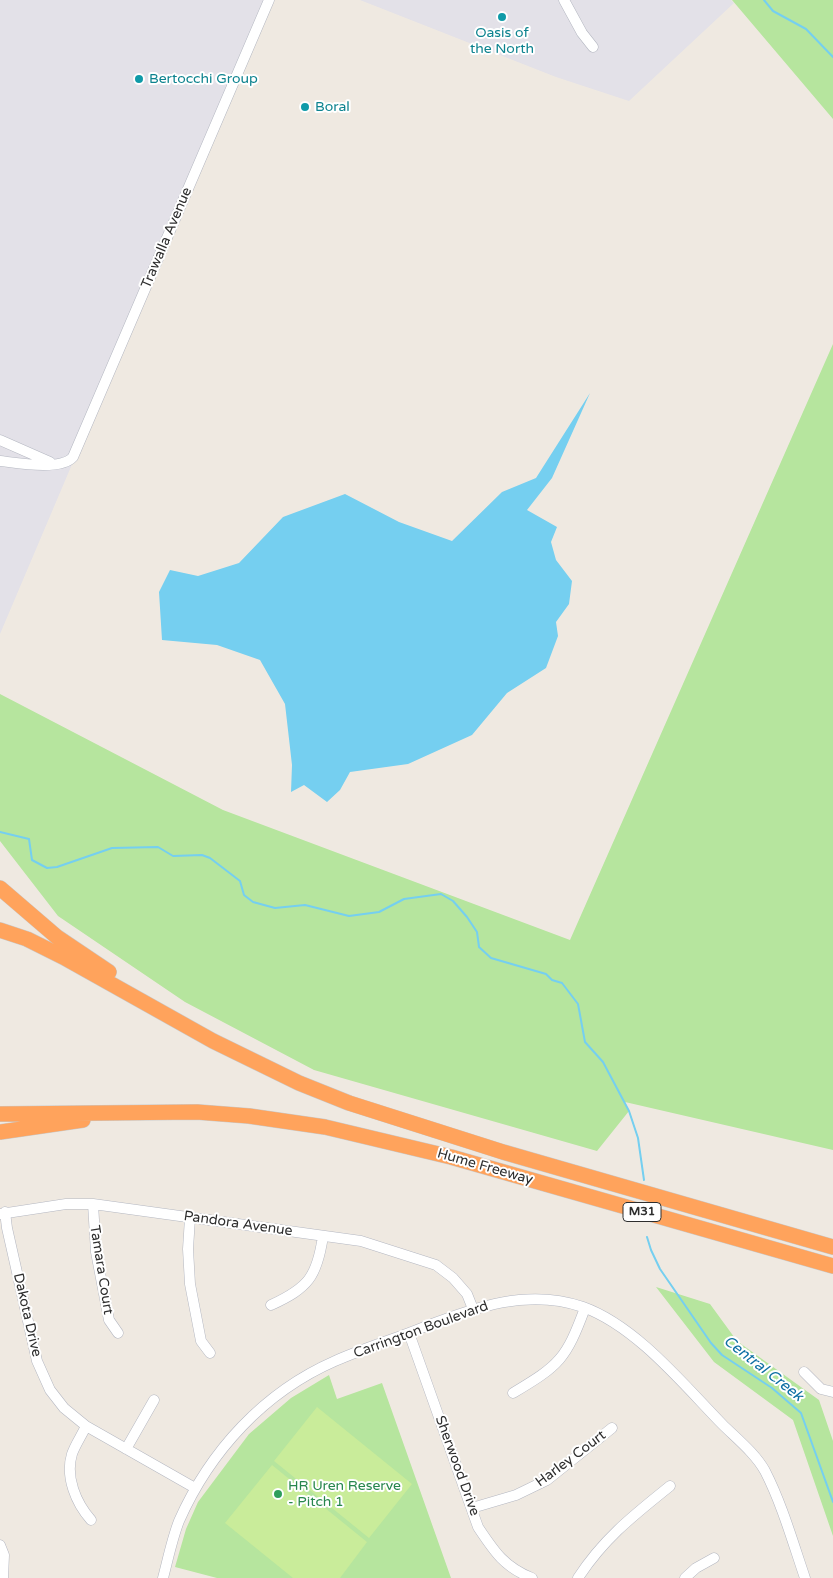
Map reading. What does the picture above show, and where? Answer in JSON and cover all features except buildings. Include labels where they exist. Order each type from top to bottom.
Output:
[{"type":"highway","points":[[0,888],[57,937],[212,1041]]},
{"type":"highway","points":[[0,930],[27,939],[63,957],[212,1041]]},
{"type":"highway","name":"Hume Freeway","points":[[212,1041],[299,1082],[388,1117],[512,1155],[833,1247]]},
{"type":"highway","points":[[0,1114],[129,1113]]},
{"type":"highway","points":[[0,1132],[129,1113]]},
{"type":"highway","name":"Hume Freeway","points":[[129,1113],[224,1114],[296,1122],[352,1132],[460,1160],[833,1266]]},
{"type":"street","name":"Trawalla Avenue","points":[[56,465],[67,463],[76,449],[269,0]]},
{"type":"street","points":[[564,0],[582,33],[593,47]]},
{"type":"street","points":[[0,440],[56,465]]},
{"type":"street","points":[[0,460],[56,465]]},
{"type":"street","name":"Pandora Avenue","points":[[3,1213],[66,1204],[93,1204],[361,1241],[436,1265],[453,1278],[462,1290],[470,1310]]},
{"type":"street","name":"Tamara Court","points":[[93,1204],[93,1228],[109,1320],[118,1332]]},
{"type":"street","name":"Dakota Drive","points":[[3,1213],[37,1361],[50,1390],[64,1408],[86,1426],[195,1488]]},
{"type":"street","points":[[190,1218],[188,1249],[190,1284],[201,1341],[210,1353]]},
{"type":"street","points":[[271,1305],[302,1288],[317,1263],[323,1236]]},
{"type":"street","name":"Carrington Boulevard","points":[[163,1578],[178,1522],[195,1488],[214,1458],[244,1422],[278,1394],[331,1362],[470,1310],[503,1301],[542,1298],[560,1300],[585,1308],[608,1319],[656,1357],[759,1464],[772,1489],[804,1578]]},
{"type":"street","points":[[512,1393],[541,1376],[560,1361],[573,1341],[585,1308]]},
{"type":"street","name":"Sherwood Drive","points":[[409,1333],[478,1527],[496,1555],[518,1572],[532,1578]]},
{"type":"street","points":[[804,1372],[821,1389],[833,1392]]},
{"type":"street","points":[[126,1449],[154,1400]]},
{"type":"street","points":[[86,1426],[72,1454],[70,1471],[73,1488],[81,1508],[91,1520]]},
{"type":"street","name":"Harley Court","points":[[472,1508],[516,1495],[547,1480],[612,1428]]},
{"type":"street","points":[[578,1578],[599,1548],[618,1528],[670,1486]]},
{"type":"street","points":[[0,1545],[4,1555],[3,1578]]},
{"type":"street","points":[[685,1578],[696,1568],[714,1558]]},
{"type":"shaded area","points":[[0,0],[269,0],[0,634]]},
{"type":"shaded area","points":[[360,0],[731,0],[734,3],[629,101],[556,77]]},
{"type":"green space","points":[[732,0],[833,0],[833,119]]},
{"type":"green space","points":[[833,344],[833,1150],[625,1102],[629,1111],[597,1151],[314,1070],[185,1002],[58,916],[0,841],[0,694],[223,810],[570,940]]},
{"type":"green space","points":[[656,1287],[710,1304],[737,1341],[819,1400],[833,1441],[833,1536],[793,1420],[714,1362]]},
{"type":"green space","points":[[329,1375],[337,1399],[382,1383],[451,1578],[217,1578],[175,1567],[186,1529],[198,1502],[249,1434],[291,1398]]},
{"type":"green space","points":[[317,1407],[412,1484],[369,1538],[274,1461]]},
{"type":"green space","name":"HR Uren Reserve - Pitch 1","points":[[272,1465],[367,1542],[340,1578],[293,1578],[225,1523]]},
{"type":"water","points":[[590,393],[552,478],[527,510],[557,527],[551,542],[556,560],[572,581],[569,604],[556,622],[558,636],[546,668],[507,693],[472,735],[408,764],[350,772],[340,790],[327,802],[304,785],[291,792],[292,765],[285,704],[260,660],[217,645],[162,640],[159,592],[170,570],[198,576],[239,563],[283,517],[345,494],[399,522],[452,541],[502,492],[536,478]]},
{"type":"waterway","points":[[764,0],[773,11],[806,29],[833,57]]},
{"type":"waterway","name":"Central Creek","points":[[0,832],[29,839],[32,860],[47,868],[57,867],[112,848],[158,847],[173,856],[202,855],[210,858],[240,881],[244,895],[253,902],[275,908],[305,905],[349,916],[379,912],[404,899],[441,894],[453,901],[467,917],[477,932],[479,947],[491,958],[546,974],[552,980],[562,983],[578,1004],[585,1042],[603,1062],[629,1111],[638,1138],[644,1180]]},
{"type":"waterway","name":"Central Creek","points":[[647,1237],[660,1269],[711,1343],[722,1355],[772,1388],[801,1413],[833,1502]]},
{"type":"place","name":"Oasis of the North","points":[[502,17]]},
{"type":"place","name":"Bertocchi Group","points":[[139,79]]},
{"type":"place","name":"Boral","points":[[305,107]]},
{"type":"place","name":"HR Uren Reserve - Pitch 1","points":[[278,1494]]}]
